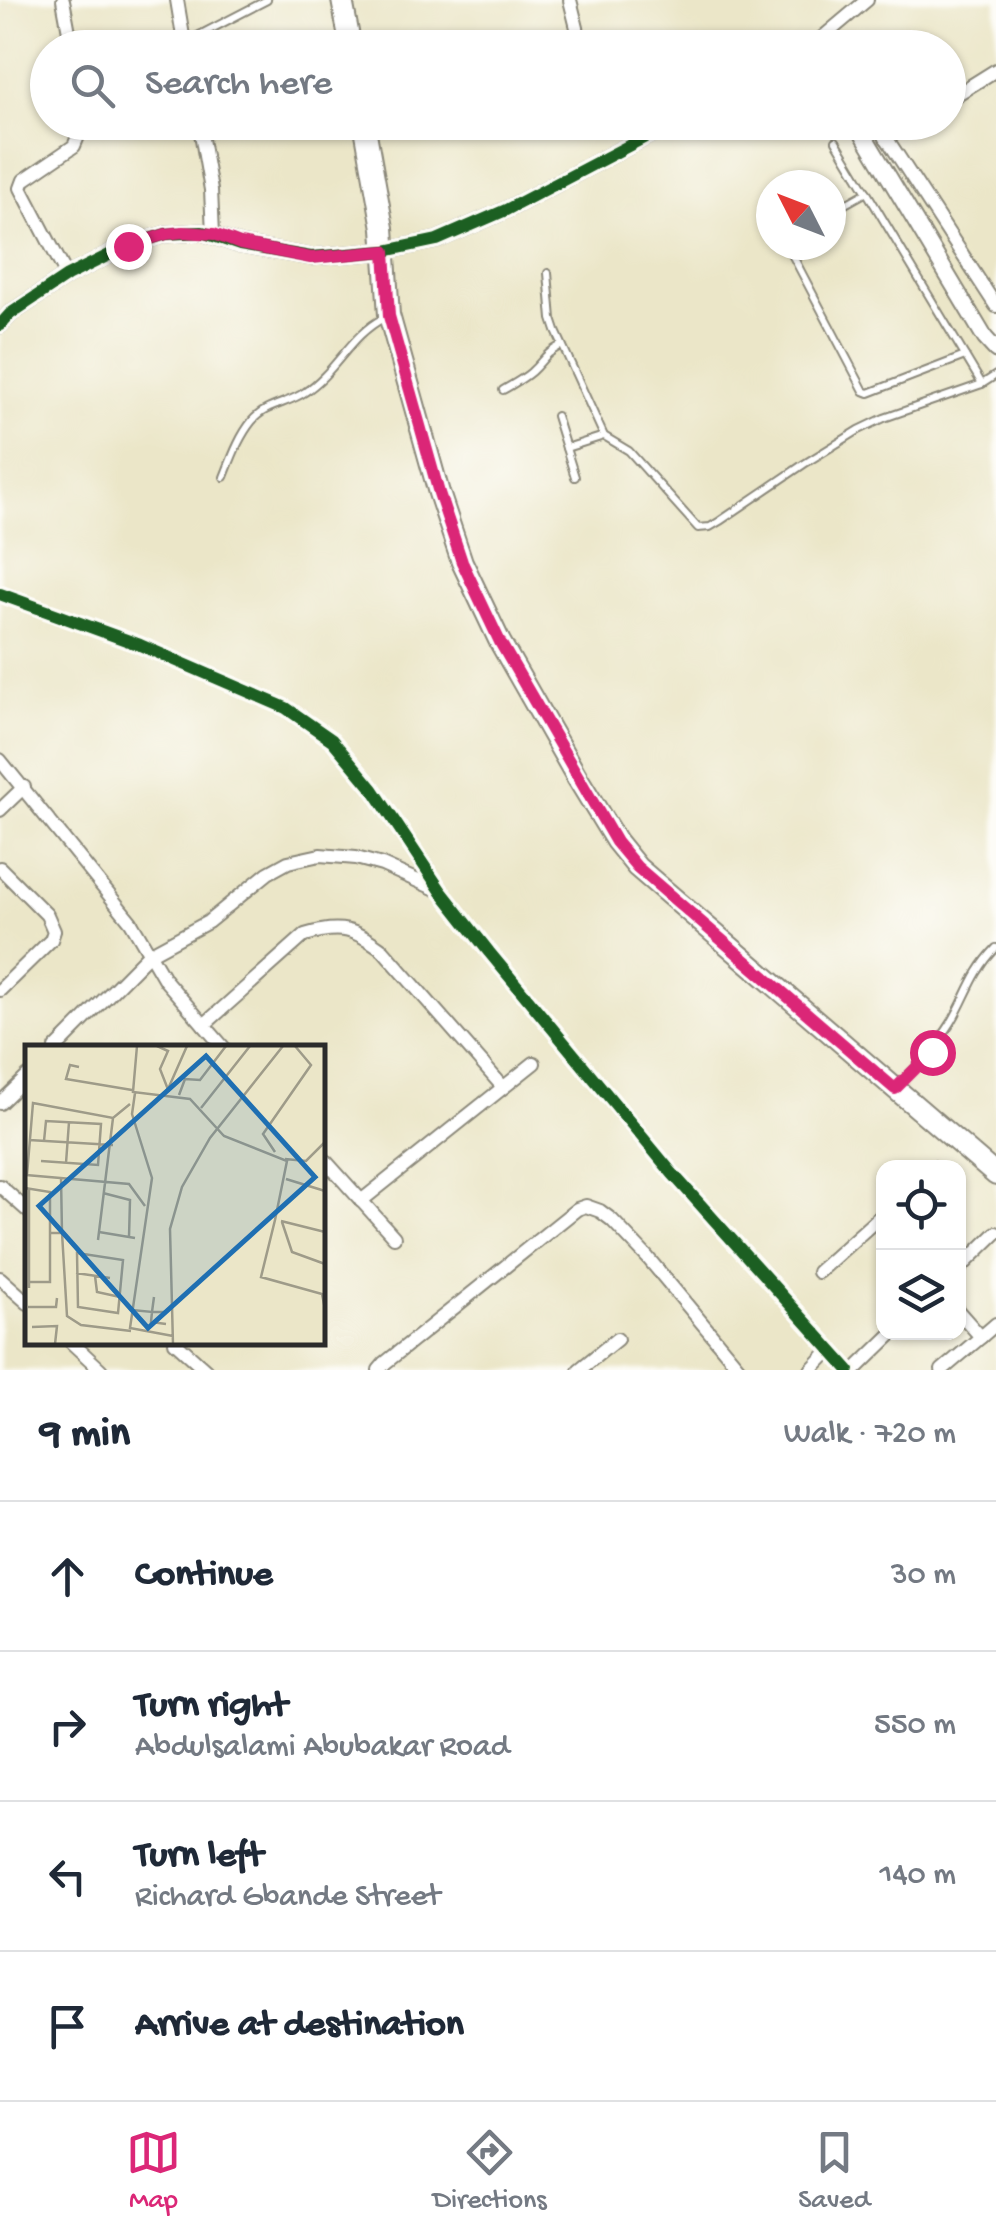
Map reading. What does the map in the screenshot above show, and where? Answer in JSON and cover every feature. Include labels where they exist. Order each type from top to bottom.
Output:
[{"type":"main road","points":[[342,0],[347,30]]},
{"type":"main road","points":[[367,140],[385,251],[389,316],[439,493],[474,588],[616,842],[637,867],[996,1175]]},
{"type":"street","points":[[63,0],[69,30]]},
{"type":"street","points":[[177,0],[182,30]]},
{"type":"street","points":[[570,0],[578,30]]},
{"type":"street","points":[[835,30],[867,0]]},
{"type":"street","points":[[966,89],[996,70]]},
{"type":"street","points":[[67,276],[22,188],[24,180],[74,146],[76,140]]},
{"type":"street","points":[[203,140],[214,234]]},
{"type":"street","points":[[3,316],[67,276],[128,246],[166,234],[214,234],[240,244],[311,258],[385,251],[438,240],[470,228],[639,140]]},
{"type":"street","points":[[867,140],[985,338],[996,350]]},
{"type":"street","points":[[887,140],[996,306]]},
{"type":"street","points":[[0,594],[140,645],[286,708],[332,740],[373,788],[441,891],[672,1173],[831,1349],[852,1370],[885,1340]]},
{"type":"street","points":[[0,760],[132,922],[165,980],[221,1045]]},
{"type":"street","points":[[0,810],[24,788]]},
{"type":"street","points":[[59,1045],[149,954],[208,922],[268,872],[288,862],[320,855],[356,858],[441,891]]},
{"type":"street","points":[[0,868],[47,915],[54,930],[51,940],[0,990]]},
{"type":"street","points":[[204,1025],[305,935],[325,929],[345,930],[363,935],[383,950],[503,1087]]},
{"type":"street","points":[[361,1200],[534,1063]]},
{"type":"street","points":[[0,1104],[25,1079]]},
{"type":"street","points":[[325,1160],[394,1237]]},
{"type":"street","points":[[0,1186],[25,1208]]},
{"type":"street","points":[[379,1370],[576,1209],[586,1206],[612,1220],[742,1370]]},
{"type":"street","points":[[818,1272],[876,1224]]},
{"type":"street","points":[[966,1262],[996,1233]]},
{"type":"street","points":[[0,1278],[25,1301]]},
{"type":"street","points":[[966,1320],[981,1337]]},
{"type":"street","points":[[942,1370],[996,1324]]},
{"type":"street","points":[[579,1370],[616,1339]]},
{"type":"street","points":[[73,1345],[101,1370]]},
{"type":"street","points":[[178,1345],[206,1370]]},
{"type":"street","points":[[811,1370],[831,1349]]},
{"type":"lane","points":[[212,30],[267,0]]},
{"type":"lane","points":[[836,141],[982,384]]},
{"type":"lane","points":[[846,204],[867,192]]},
{"type":"lane","points":[[795,260],[864,391],[869,393],[965,356]]},
{"type":"lane","points":[[548,272],[552,319],[604,436],[629,451],[694,524],[704,528],[720,522],[859,430],[996,376]]},
{"type":"lane","points":[[224,477],[241,437],[254,419],[266,408],[289,402],[309,390],[369,325],[389,316]]},
{"type":"lane","points":[[503,390],[524,378],[546,353],[562,344]]},
{"type":"lane","points":[[556,416],[575,477]]},
{"type":"lane","points":[[566,448],[604,436]]},
{"type":"lane","points":[[895,1089],[932,1052],[953,1020],[969,984],[996,948]]},
{"type":"cycle path","points":[[0,325],[67,276],[127,246],[166,234],[202,232],[240,245],[311,257],[385,251],[437,240],[506,210],[640,140]]},
{"type":"cycle path","points":[[0,594],[140,645],[286,708],[332,740],[373,789],[441,891],[489,952],[672,1173],[849,1370]]},
{"type":"route","points":[[128,246],[166,234],[202,232],[262,250],[311,258],[385,251],[389,316],[462,562],[500,642],[616,842],[637,867],[895,1089],[932,1052]]}]
